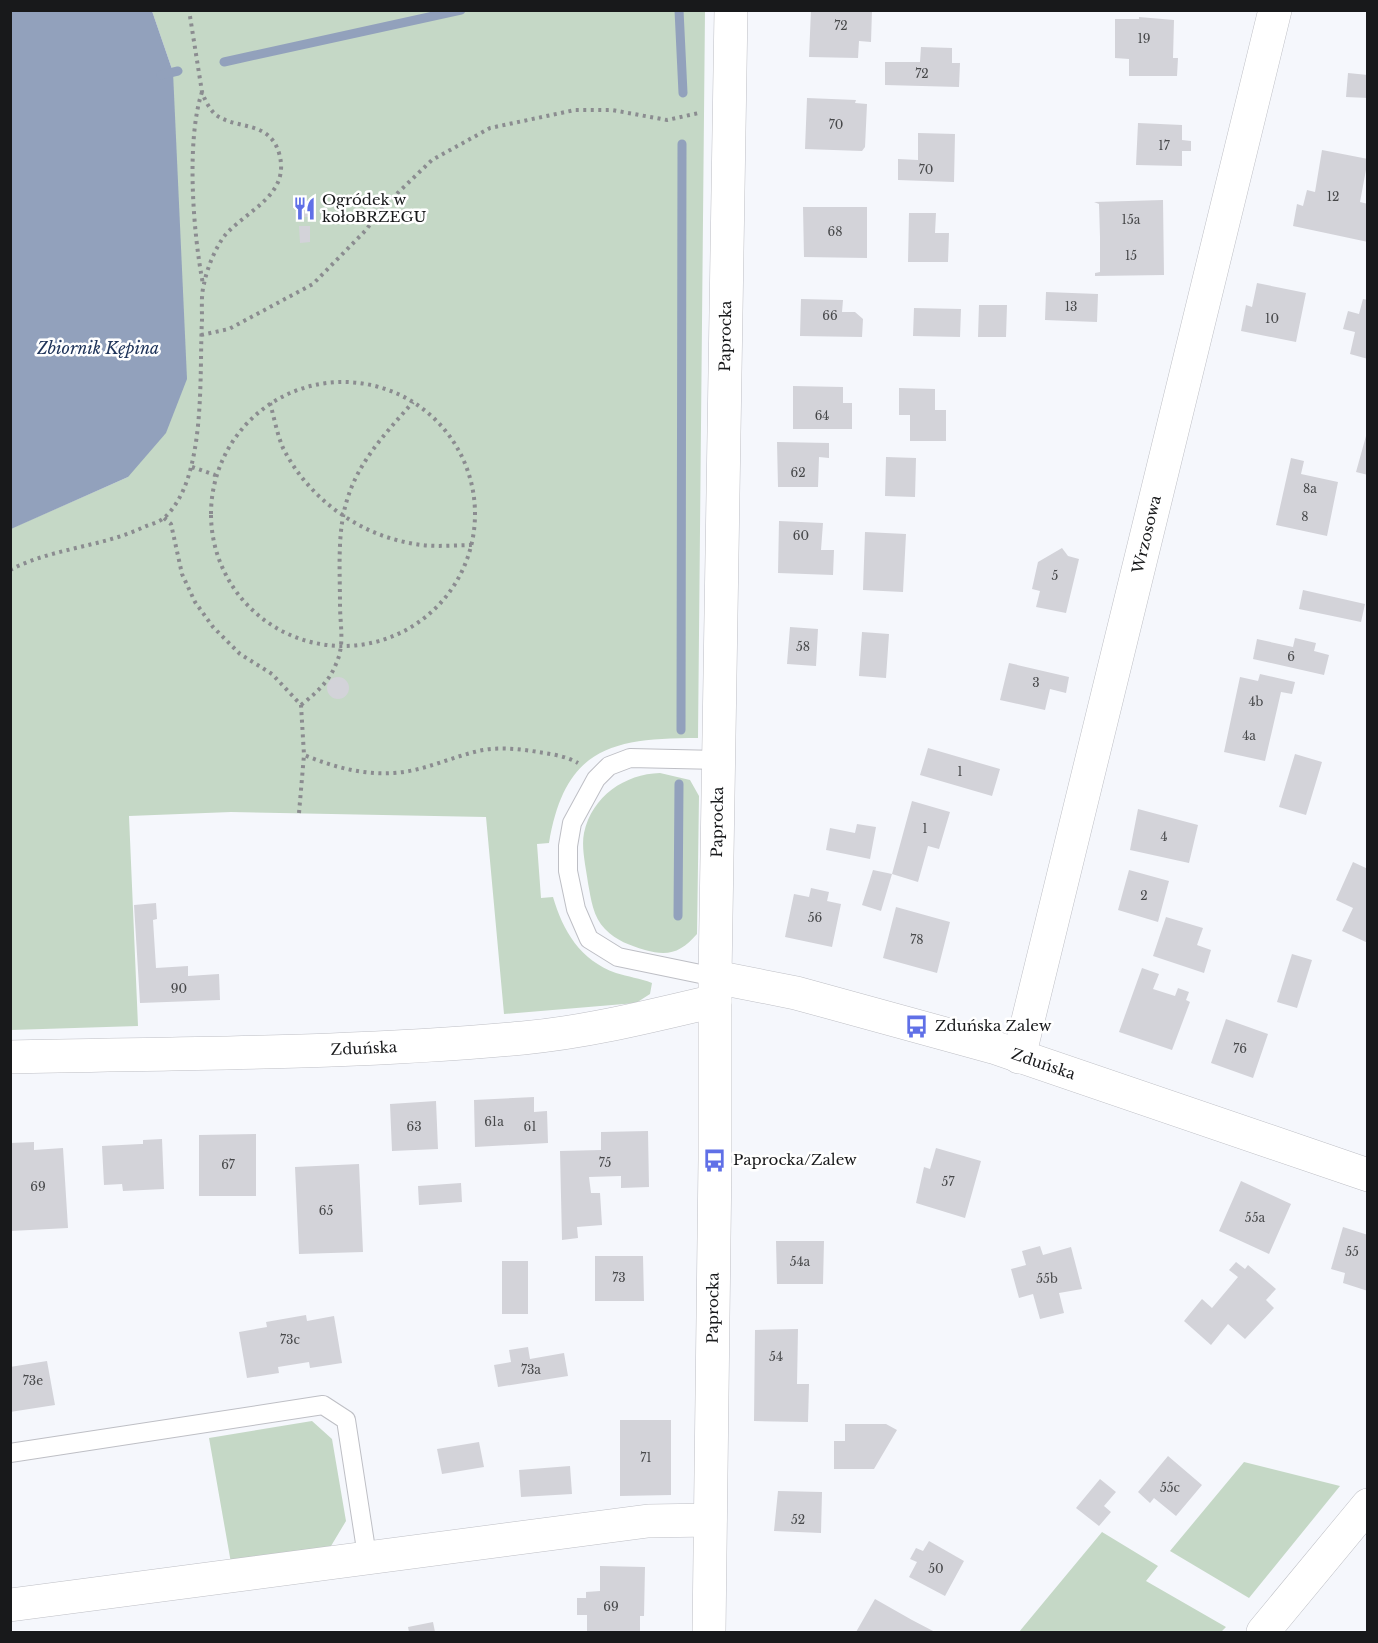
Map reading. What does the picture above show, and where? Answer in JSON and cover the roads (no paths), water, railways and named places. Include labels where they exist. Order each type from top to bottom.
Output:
[{"type":"street","name":"Paprocka","points":[[709,1632],[715,989],[731,10]]},
{"type":"street","name":"Wrzosowa","points":[[1019,1057],[1275,10]]},
{"type":"street","name":"Zduńska","points":[[10,1057],[386,1046],[525,1038],[611,1025],[715,989],[807,996],[1019,1057],[1368,1175]]},
{"type":"street","points":[[1263,1632],[1356,1541],[1368,1505]]},
{"type":"street","points":[[10,1605],[367,1556],[648,1521],[710,1520]]},
{"type":"lane","points":[[715,989],[618,957],[589,939],[576,909],[568,871],[568,846],[572,823],[599,776],[609,766],[630,758],[719,760]]},
{"type":"lane","points":[[10,1453],[323,1405],[346,1420],[367,1556]]},
{"type":"water","name":"Zbiornik Kępina","points":[[10,11],[152,11],[173,72],[187,379],[166,433],[128,477],[11,529]]},
{"type":"waterway","points":[[224,62],[461,10]]},
{"type":"waterway","points":[[679,10],[683,93]]},
{"type":"waterway","points":[[161,75],[178,71]]},
{"type":"waterway","points":[[681,730],[682,144]]},
{"type":"waterway","points":[[678,916],[679,784]]},
{"type":"place","name":"Ogródek w kołoBRZEGU","points":[[304,209]]},
{"type":"place","name":"Zduńska Zalew","points":[[917,1026]]},
{"type":"place","name":"Paprocka/Zalew","points":[[715,1160]]}]
